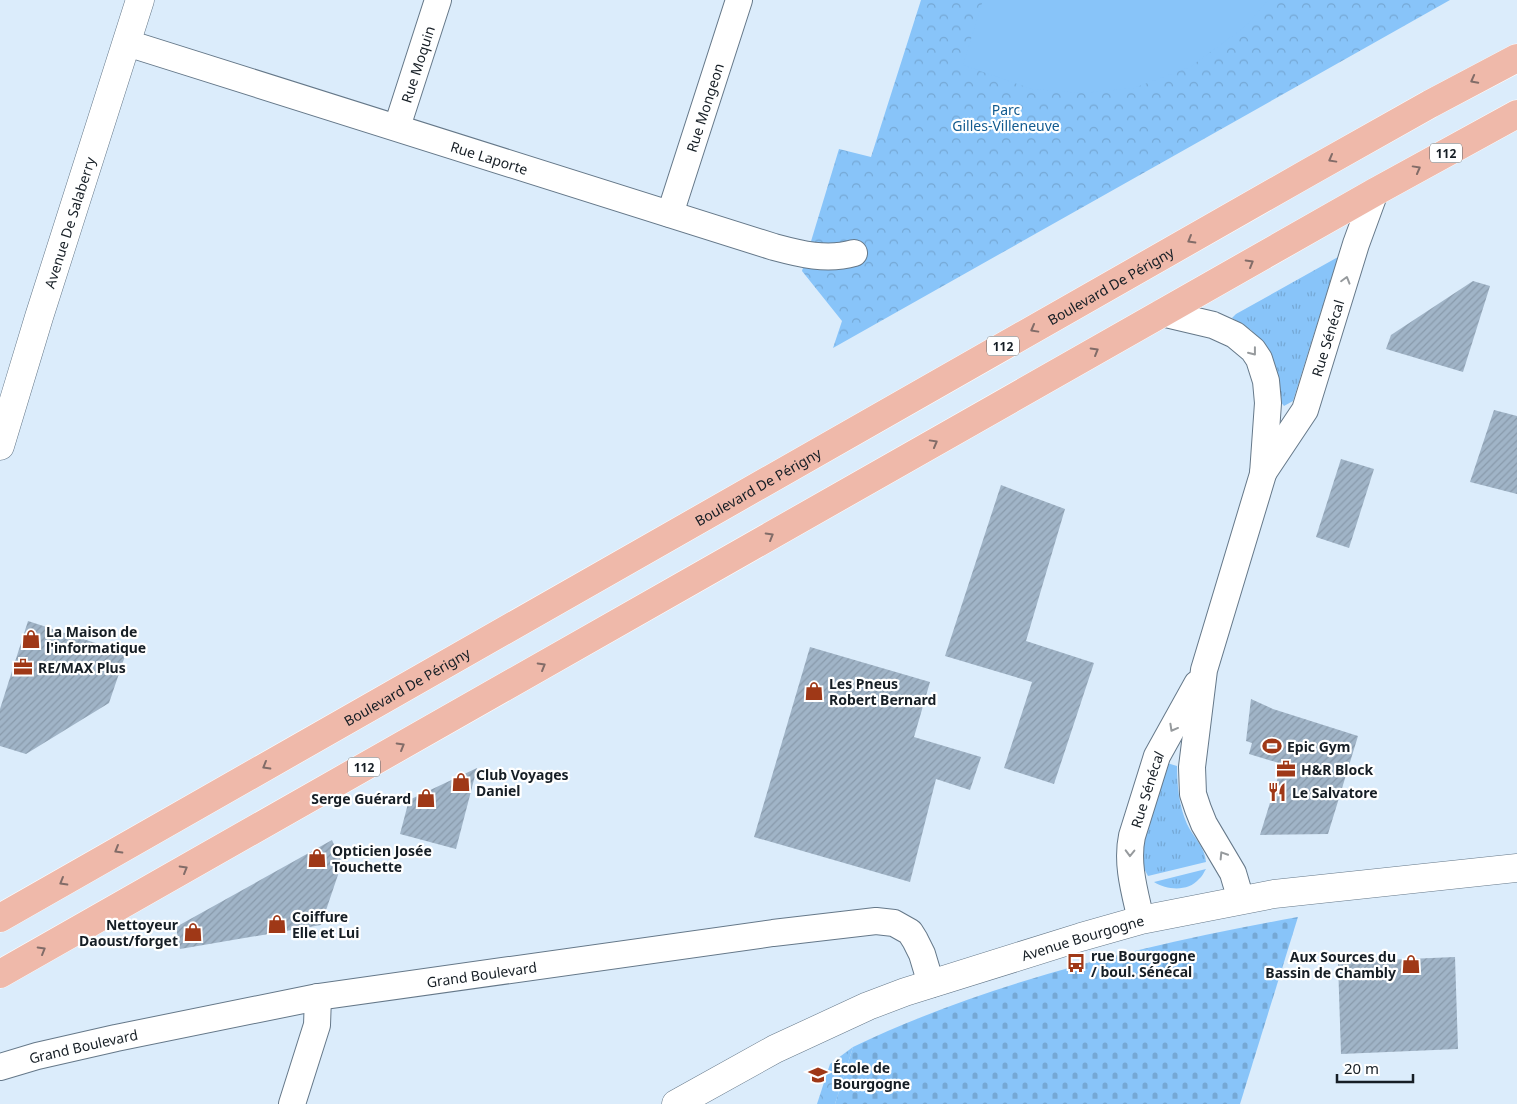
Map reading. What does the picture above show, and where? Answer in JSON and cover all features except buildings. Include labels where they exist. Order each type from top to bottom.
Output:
[{"type":"main road","name":"Boulevard De Périgny","points":[[0,918],[1302,176],[1430,104],[1517,58]]},
{"type":"main road","name":"112","points":[[0,974],[1375,192],[1517,114]]},
{"type":"street","name":"Avenue De Salaberry","points":[[0,446],[140,0]]},
{"type":"street","name":"Rue Moquin","points":[[397,127],[438,0]]},
{"type":"street","name":"Rue Mongeon","points":[[670,214],[739,0]]},
{"type":"street","name":"Rue Laporte","points":[[127,43],[791,252],[822,257],[845,256],[854,253]]},
{"type":"street","name":"Rue Sénécal","points":[[1263,474],[1305,410],[1356,244],[1375,192]]},
{"type":"street","name":"Rue Sénécal","points":[[1162,313],[1213,326],[1229,332],[1244,341],[1259,359],[1268,394],[1263,474],[1204,670],[1192,767],[1193,794],[1204,824],[1233,873],[1241,900]]},
{"type":"street","name":"Rue Sénécal","points":[[1141,920],[1130,864],[1129,848],[1132,836],[1157,756],[1204,670]]},
{"type":"street","name":"Avenue Bourgogne","points":[[676,1104],[775,1049],[868,1006],[1080,937],[1141,920],[1274,894],[1517,868]]},
{"type":"street","name":"Grand Boulevard","points":[[0,1068],[37,1056],[106,1040],[318,997],[773,933],[876,921],[894,923],[910,932],[922,954],[931,984]]},
{"type":"street","points":[[292,1104],[316,1025],[318,997]]},
{"type":"green space","name":"Parc Gilles-Villeneuve","points":[[921,0],[1450,0],[833,348],[842,321],[802,271],[839,149],[871,157]]},
{"type":"green space","points":[[983,0],[1268,0],[1246,26],[1190,67],[1134,88],[1083,93],[1032,89],[963,65]]},
{"type":"green space","points":[[1338,257],[1293,401],[1284,406],[1280,401],[1261,341],[1251,330],[1232,318]]},
{"type":"green space","points":[[1167,763],[1177,766],[1182,810],[1189,829],[1201,847],[1206,862],[1148,876],[1141,863],[1140,854]]},
{"type":"green space","points":[[1206,869],[1194,883],[1183,888],[1165,887],[1154,882]]},
{"type":"green space","points":[[1298,917],[1240,1104],[835,1104],[853,1047],[906,1023],[960,1002],[1071,967],[1184,940]]},
{"type":"green space","points":[[853,1047],[835,1104],[817,1104],[830,1064]]},
{"type":"place","name":"La Maison de l'informatique","points":[[31,639]]},
{"type":"place","name":"RE/MAX Plus","points":[[23,667]]},
{"type":"place","name":"Les Pneus Robert Bernard","points":[[814,691]]},
{"type":"place","name":"Epic Gym","points":[[1272,746]]},
{"type":"place","name":"H&R Block","points":[[1286,769]]},
{"type":"place","name":"Club Voyages Daniel","points":[[461,782]]},
{"type":"place","name":"Le Salvatore","points":[[1277,792]]},
{"type":"place","name":"Serge Guérard","points":[[426,798]]},
{"type":"place","name":"Opticien Josée Touchette","points":[[317,858]]},
{"type":"place","name":"Coiffure Elle et Lui","points":[[277,924]]},
{"type":"place","name":"Nettoyeur Daoust/forget","points":[[193,932]]},
{"type":"place","name":"rue Bourgogne / boul. Sénécal","points":[[1076,963]]},
{"type":"place","name":"Aux Sources du Bassin de Chambly","points":[[1411,964]]},
{"type":"place","name":"École de Bourgogne","points":[[818,1075]]}]
